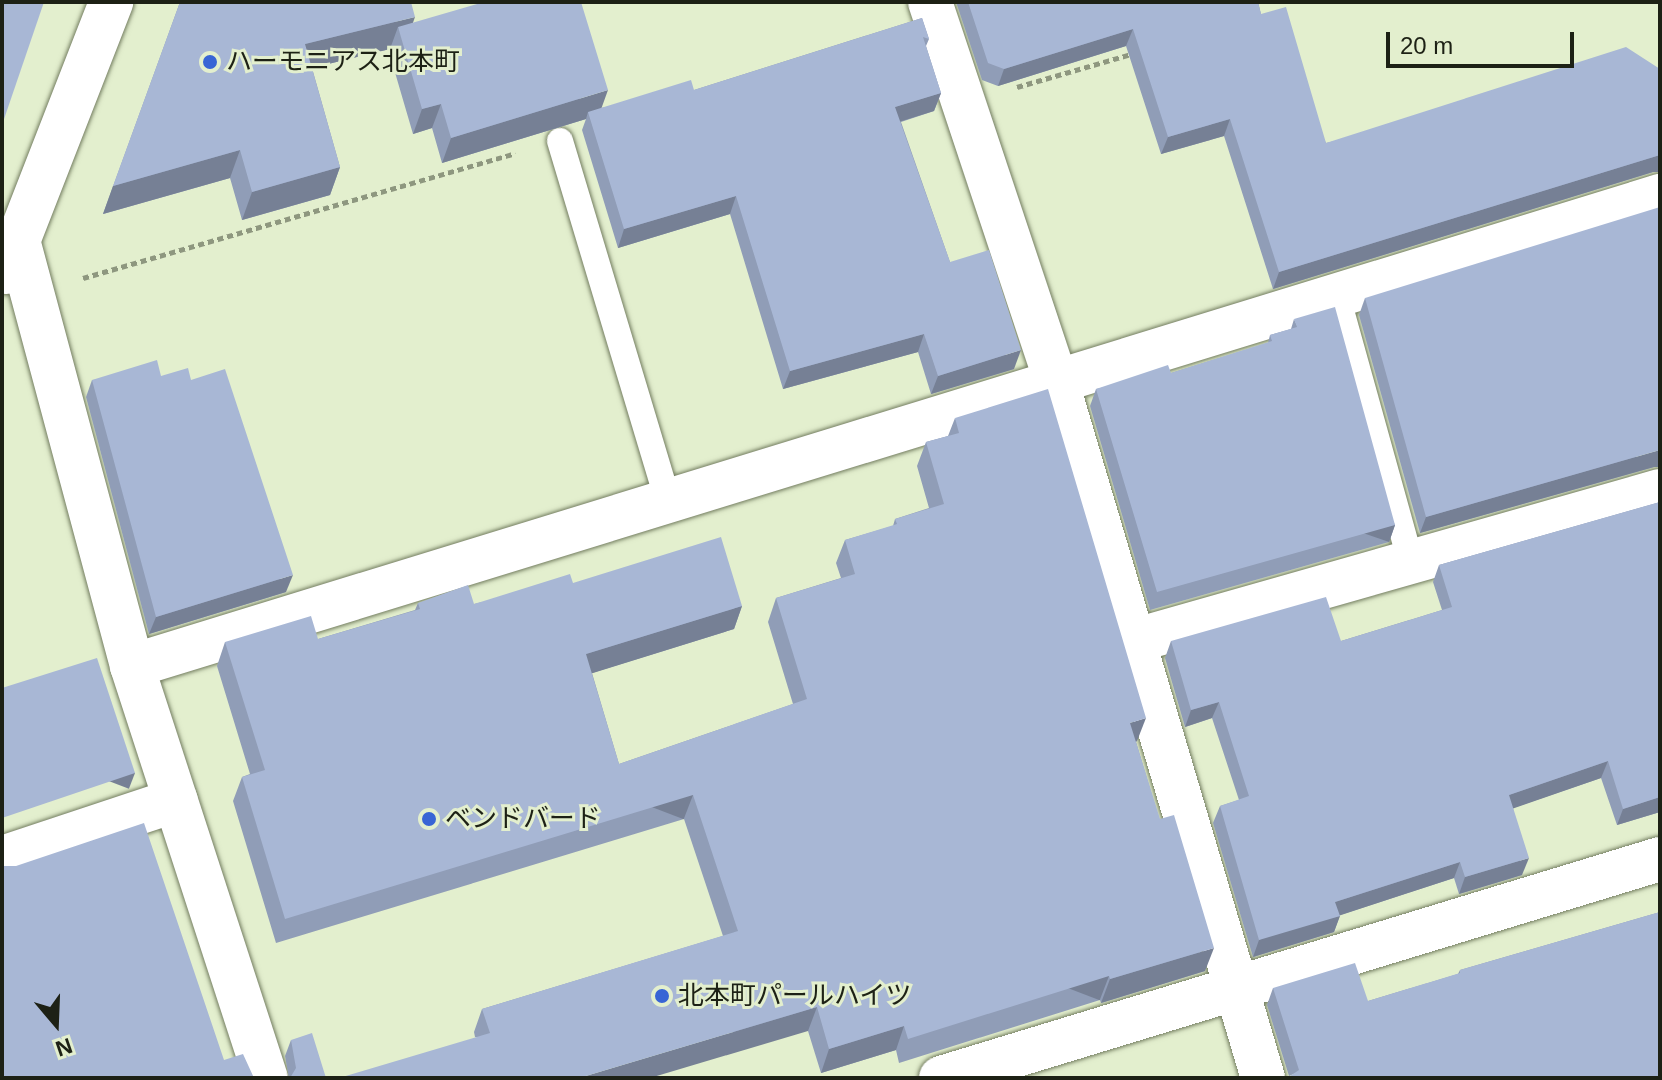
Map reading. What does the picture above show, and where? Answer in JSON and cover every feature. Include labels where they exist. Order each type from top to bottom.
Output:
[{"type":"street","points":[[111,2],[18,273],[132,666],[266,1078]]},
{"type":"street","points":[[930,2],[1057,383],[1263,1078]]},
{"type":"street","points":[[132,666],[1660,196]]},
{"type":"street","points":[[1133,641],[1660,491]]},
{"type":"street","points":[[2,858],[176,800]]},
{"type":"street","points":[[941,1078],[1660,859]]},
{"type":"lane","points":[[560,141],[668,502]]},
{"type":"lane","points":[[1337,296],[1411,562]]},
{"type":"path","points":[[964,102],[1141,52]]},
{"type":"path","points":[[18,273],[560,141]]},
{"type":"building","points":[[2,2],[44,2],[2,125]]},
{"type":"building","points":[[180,2],[411,2],[415,17],[305,44],[340,167],[252,192],[240,150],[113,186]]},
{"type":"building","points":[[484,2],[581,2],[608,90],[451,138],[441,104],[422,109],[398,27]]},
{"type":"building","points":[[968,2],[1258,2],[1261,14],[1286,7],[1326,143],[1626,47],[1660,69],[1660,155],[1279,272],[1230,119],[1168,137],[1133,29],[1004,69],[988,63]]},
{"type":"building","points":[[922,18],[929,39],[923,37],[941,93],[895,107],[950,262],[989,250],[1021,350],[938,376],[924,334],[790,371],[736,196],[624,229],[588,112],[691,80],[694,90]]},
{"type":"building","points":[[1660,207],[1660,450],[1426,517],[1365,298]]},
{"type":"building","points":[[1335,307],[1395,525],[1157,592],[1096,389],[1168,365],[1171,373],[1272,341],[1270,335],[1297,327],[1294,319]]},
{"type":"building","points":[[157,360],[161,376],[188,368],[191,380],[225,369],[293,575],[156,617],[92,380]]},
{"type":"building","points":[[1048,389],[1146,718],[1130,723],[1160,819],[1174,815],[1214,948],[1110,979],[1109,976],[908,1039],[904,1026],[829,1049],[817,1007],[579,1078],[339,1078],[490,1033],[482,1009],[738,931],[693,795],[285,919],[242,777],[265,770],[225,642],[311,616],[318,639],[420,609],[418,603],[468,585],[474,604],[570,574],[573,583],[721,537],[742,606],[586,654],[619,764],[807,699],[776,598],[855,574],[845,540],[897,524],[895,519],[944,504],[926,442],[959,433],[955,418]]},
{"type":"building","points":[[1660,502],[1660,797],[1623,809],[1608,761],[1509,795],[1529,858],[1465,877],[1460,862],[1335,902],[1340,916],[1259,940],[1220,806],[1249,796],[1219,702],[1191,710],[1171,641],[1326,597],[1341,641],[1452,607],[1439,565]]},
{"type":"building","points":[[97,658],[135,773],[2,818],[2,688]]},
{"type":"building","points":[[144,823],[224,1060],[243,1054],[254,1078],[2,1078],[2,866],[16,866]]},
{"type":"building","points":[[1660,912],[1660,1078],[1287,1078],[1299,1070],[1273,988],[1355,963],[1368,1001],[1460,973],[1460,970]]},
{"type":"building","points":[[312,1033],[326,1078],[290,1078],[296,1068],[291,1040]]},
{"type":"place","name":"ハーモニアス北本町","points":[[210,62]]},
{"type":"place","name":"ベンドバード","points":[[429,819]]},
{"type":"place","name":"北本町パールハイツ","points":[[662,996]]}]
